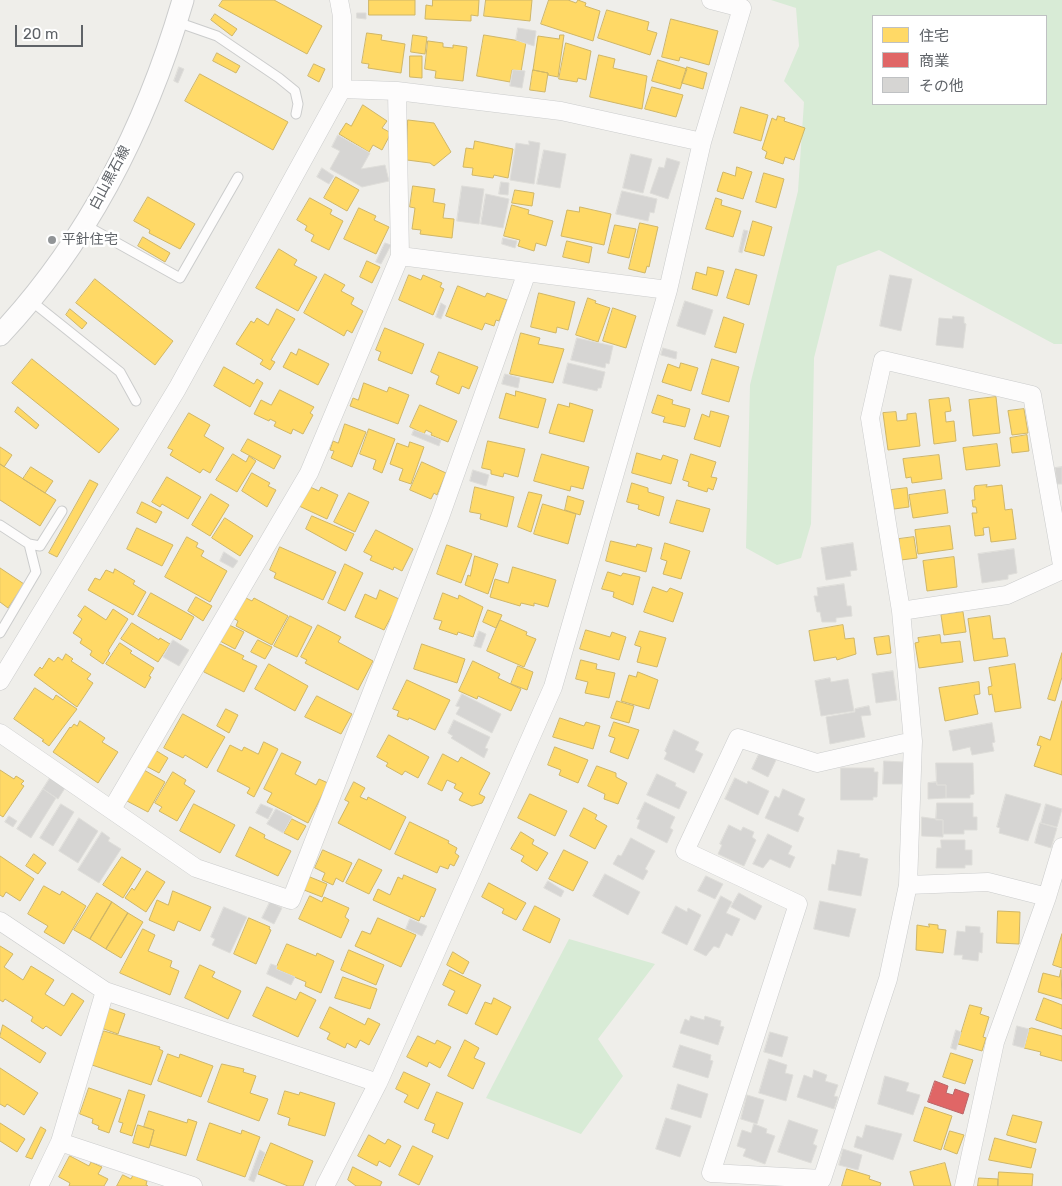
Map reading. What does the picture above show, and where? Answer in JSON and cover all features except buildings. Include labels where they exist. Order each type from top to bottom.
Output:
[{"type":"street","name":"白山黒石線","points":[[0,335],[54,270],[85,225],[124,156],[159,71],[183,0]]},
{"type":"street","points":[[0,681],[177,389],[342,89],[342,16],[338,0]]},
{"type":"street","points":[[325,1186],[378,1083],[553,687],[668,290],[702,142],[742,8],[711,0]]},
{"type":"street","points":[[342,89],[396,91],[561,111],[702,142]]},
{"type":"street","points":[[112,809],[308,473],[400,256],[396,91]]},
{"type":"street","points":[[400,256],[668,290]]},
{"type":"street","points":[[0,733],[196,868],[291,900],[440,517],[526,272]]},
{"type":"street","points":[[913,741],[817,763],[738,738],[689,842],[685,851],[798,904],[711,1173],[822,1179],[888,979],[908,885],[913,741],[901,611],[870,418],[883,360],[1032,395],[1062,565]]},
{"type":"street","points":[[901,611],[1007,594],[1062,570]]},
{"type":"street","points":[[964,1186],[995,1042],[1047,897],[1062,846]]},
{"type":"street","points":[[908,885],[988,882],[1047,897]]},
{"type":"street","points":[[0,921],[105,991],[378,1083]]},
{"type":"street","points":[[39,1186],[60,1142],[105,991]]},
{"type":"street","points":[[60,1142],[183,1185]]},
{"type":"lane","points":[[176,22],[217,36],[279,78],[295,92],[298,104],[296,114]]},
{"type":"lane","points":[[85,225],[180,278],[238,177]]},
{"type":"lane","points":[[30,300],[120,372],[136,401]]},
{"type":"lane","points":[[0,525],[29,544],[40,546],[62,511]]},
{"type":"lane","points":[[0,632],[36,572],[29,544]]},
{"type":"green space","points":[[771,0],[1062,0],[1062,344],[1054,344],[879,250],[837,266],[814,358],[811,524],[801,558],[777,565],[746,548],[750,385],[798,191],[804,102],[784,81],[799,46],[796,8]]},
{"type":"green space","points":[[569,939],[655,964],[598,1039],[623,1076],[581,1134],[486,1098]]},
{"type":"place","name":"平針住宅","points":[[52,240]]}]
